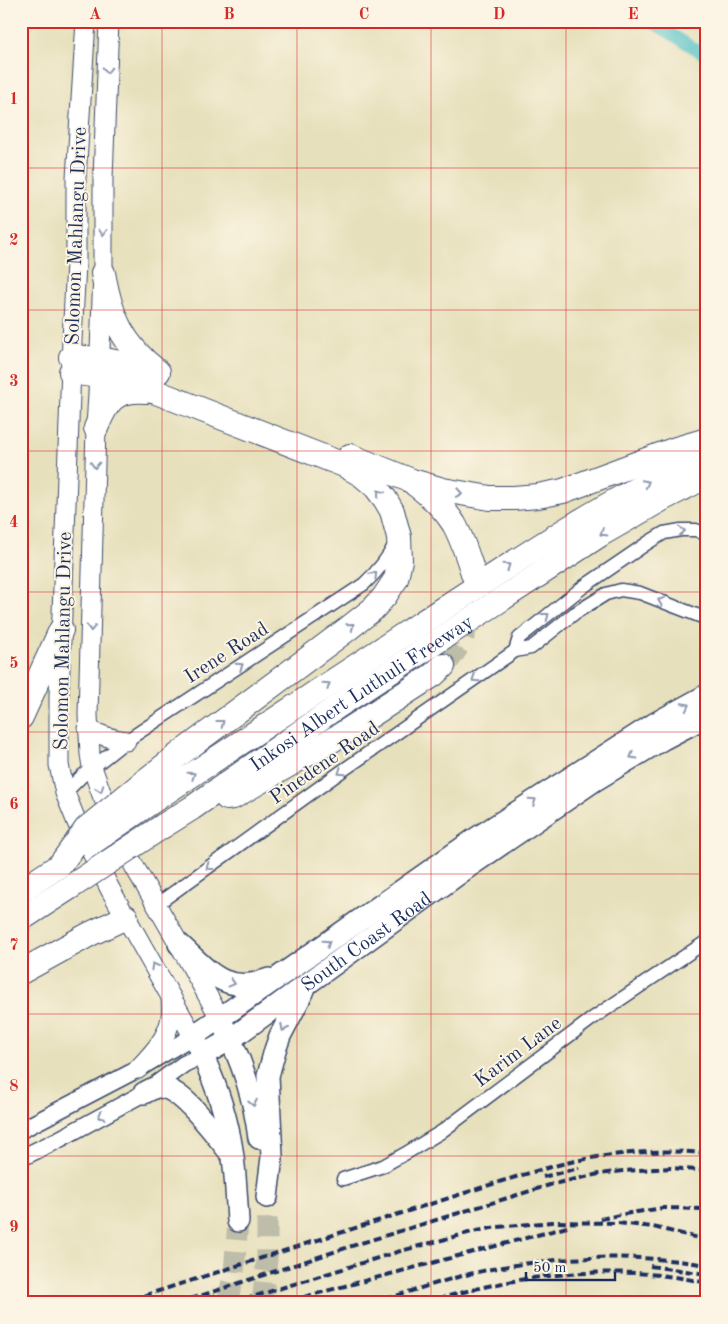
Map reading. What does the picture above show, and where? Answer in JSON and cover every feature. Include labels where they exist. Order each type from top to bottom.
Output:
[{"type":"highway","points":[[103,273],[107,296],[114,316],[131,347],[146,363],[185,389]]},
{"type":"highway","points":[[71,365],[100,368],[120,363],[412,482],[443,490],[490,498],[538,496],[563,491],[676,449],[707,440]]},
{"type":"highway","points":[[100,368],[119,380],[156,392],[344,465],[362,475],[375,486],[385,499],[392,511],[399,537],[400,560],[396,579],[373,609],[176,756],[146,793]]},
{"type":"highway","points":[[96,428],[106,405],[113,398],[125,393],[138,391],[156,392]]},
{"type":"highway","name":"Inkosi Albert Luthuli Freeway","points":[[21,891],[60,865],[146,793],[528,552],[618,498],[659,476],[707,454]]},
{"type":"highway","name":"Inkosi Albert Luthuli Freeway","points":[[21,919],[192,808],[338,706],[593,539],[662,499],[707,476]]},
{"type":"highway","points":[[412,482],[429,495],[454,524],[466,549],[474,576]]},
{"type":"highway","points":[[21,717],[61,630]]},
{"type":"highway","points":[[192,808],[233,797],[339,736],[433,675],[443,666]]},
{"type":"highway","name":"South Coast Road","points":[[193,1036],[288,971],[658,731],[707,695]]},
{"type":"highway","name":"South Coast Road","points":[[658,731],[707,716]]},
{"type":"highway","name":"South Coast Road","points":[[203,1055],[231,1040],[306,985],[481,847]]},
{"type":"highway","points":[[21,972],[90,934],[126,917]]},
{"type":"highway","points":[[179,944],[212,973],[225,981],[238,985],[266,980],[288,971]]},
{"type":"highway","name":"Solomon Mahlangu Drive","points":[[220,1018],[239,1057],[252,1095],[259,1134],[267,1204],[272,1157],[268,1076],[280,1036],[306,985]]},
{"type":"highway","name":"Solomon Mahlangu Drive","points":[[193,1036],[210,1072],[228,1129],[236,1180],[238,1221]]},
{"type":"highway","points":[[144,1093],[157,1087],[172,1090],[199,1115],[233,1156]]},
{"type":"main road","name":"Solomon Mahlangu Drive","points":[[86,21],[76,178],[76,262],[61,630],[59,765],[65,793],[78,825],[110,889],[193,1036]]},
{"type":"main road","name":"Solomon Mahlangu Drive","points":[[109,21],[103,178],[103,273],[96,428],[88,715],[90,754],[92,767],[102,795],[134,866],[220,1018]]},
{"type":"main road","points":[[88,729],[114,740],[126,741]]},
{"type":"main road","points":[[138,1069],[154,1053],[163,1039],[171,1017],[171,997]]},
{"type":"street","name":"Pinedene Road","points":[[515,651],[519,638],[583,587],[649,542],[664,534],[681,530],[696,530],[707,535]]},
{"type":"street","name":"Irene Road","points":[[65,793],[92,767],[126,741],[364,584],[388,558],[399,537]]},
{"type":"street","points":[[608,570],[610,579],[620,590],[640,593],[707,619]]},
{"type":"street","name":"Pinedene Road","points":[[156,905],[342,771],[515,651],[530,648],[593,602],[606,594],[620,590]]},
{"type":"street","name":"Karim Lane","points":[[343,1179],[383,1166],[441,1132],[593,1018],[707,941]]},
{"type":"street","name":"South Coast Road","points":[[21,1130],[138,1069],[193,1036]]},
{"type":"street","name":"South Coast Road","points":[[21,1158],[144,1093],[184,1064],[203,1055]]},
{"type":"waterway","points":[[650,21],[707,56]]},
{"type":"tunnel","points":[[443,666],[461,640],[471,610]]},
{"type":"tunnel","points":[[262,1303],[267,1260],[267,1211]]},
{"type":"tunnel","points":[[227,1303],[234,1273],[238,1221]]},
{"type":"railway","points":[[121,1303],[499,1182],[558,1165],[632,1153],[707,1153]]},
{"type":"railway","points":[[543,1177],[579,1168]]},
{"type":"railway","points":[[179,1303],[358,1244],[553,1184],[623,1171],[671,1168],[707,1171]]},
{"type":"railway","points":[[600,1219],[663,1208],[707,1209]]},
{"type":"railway","points":[[233,1303],[397,1252],[497,1227],[552,1222],[618,1223],[653,1227],[707,1240]]},
{"type":"railway","points":[[281,1303],[571,1226]]},
{"type":"railway","points":[[374,1303],[473,1273],[514,1265],[597,1258],[652,1259],[707,1265]]},
{"type":"railway","points":[[650,1266],[707,1274]]},
{"type":"railway","points":[[426,1303],[495,1285],[565,1274],[637,1273],[707,1283]]}]
